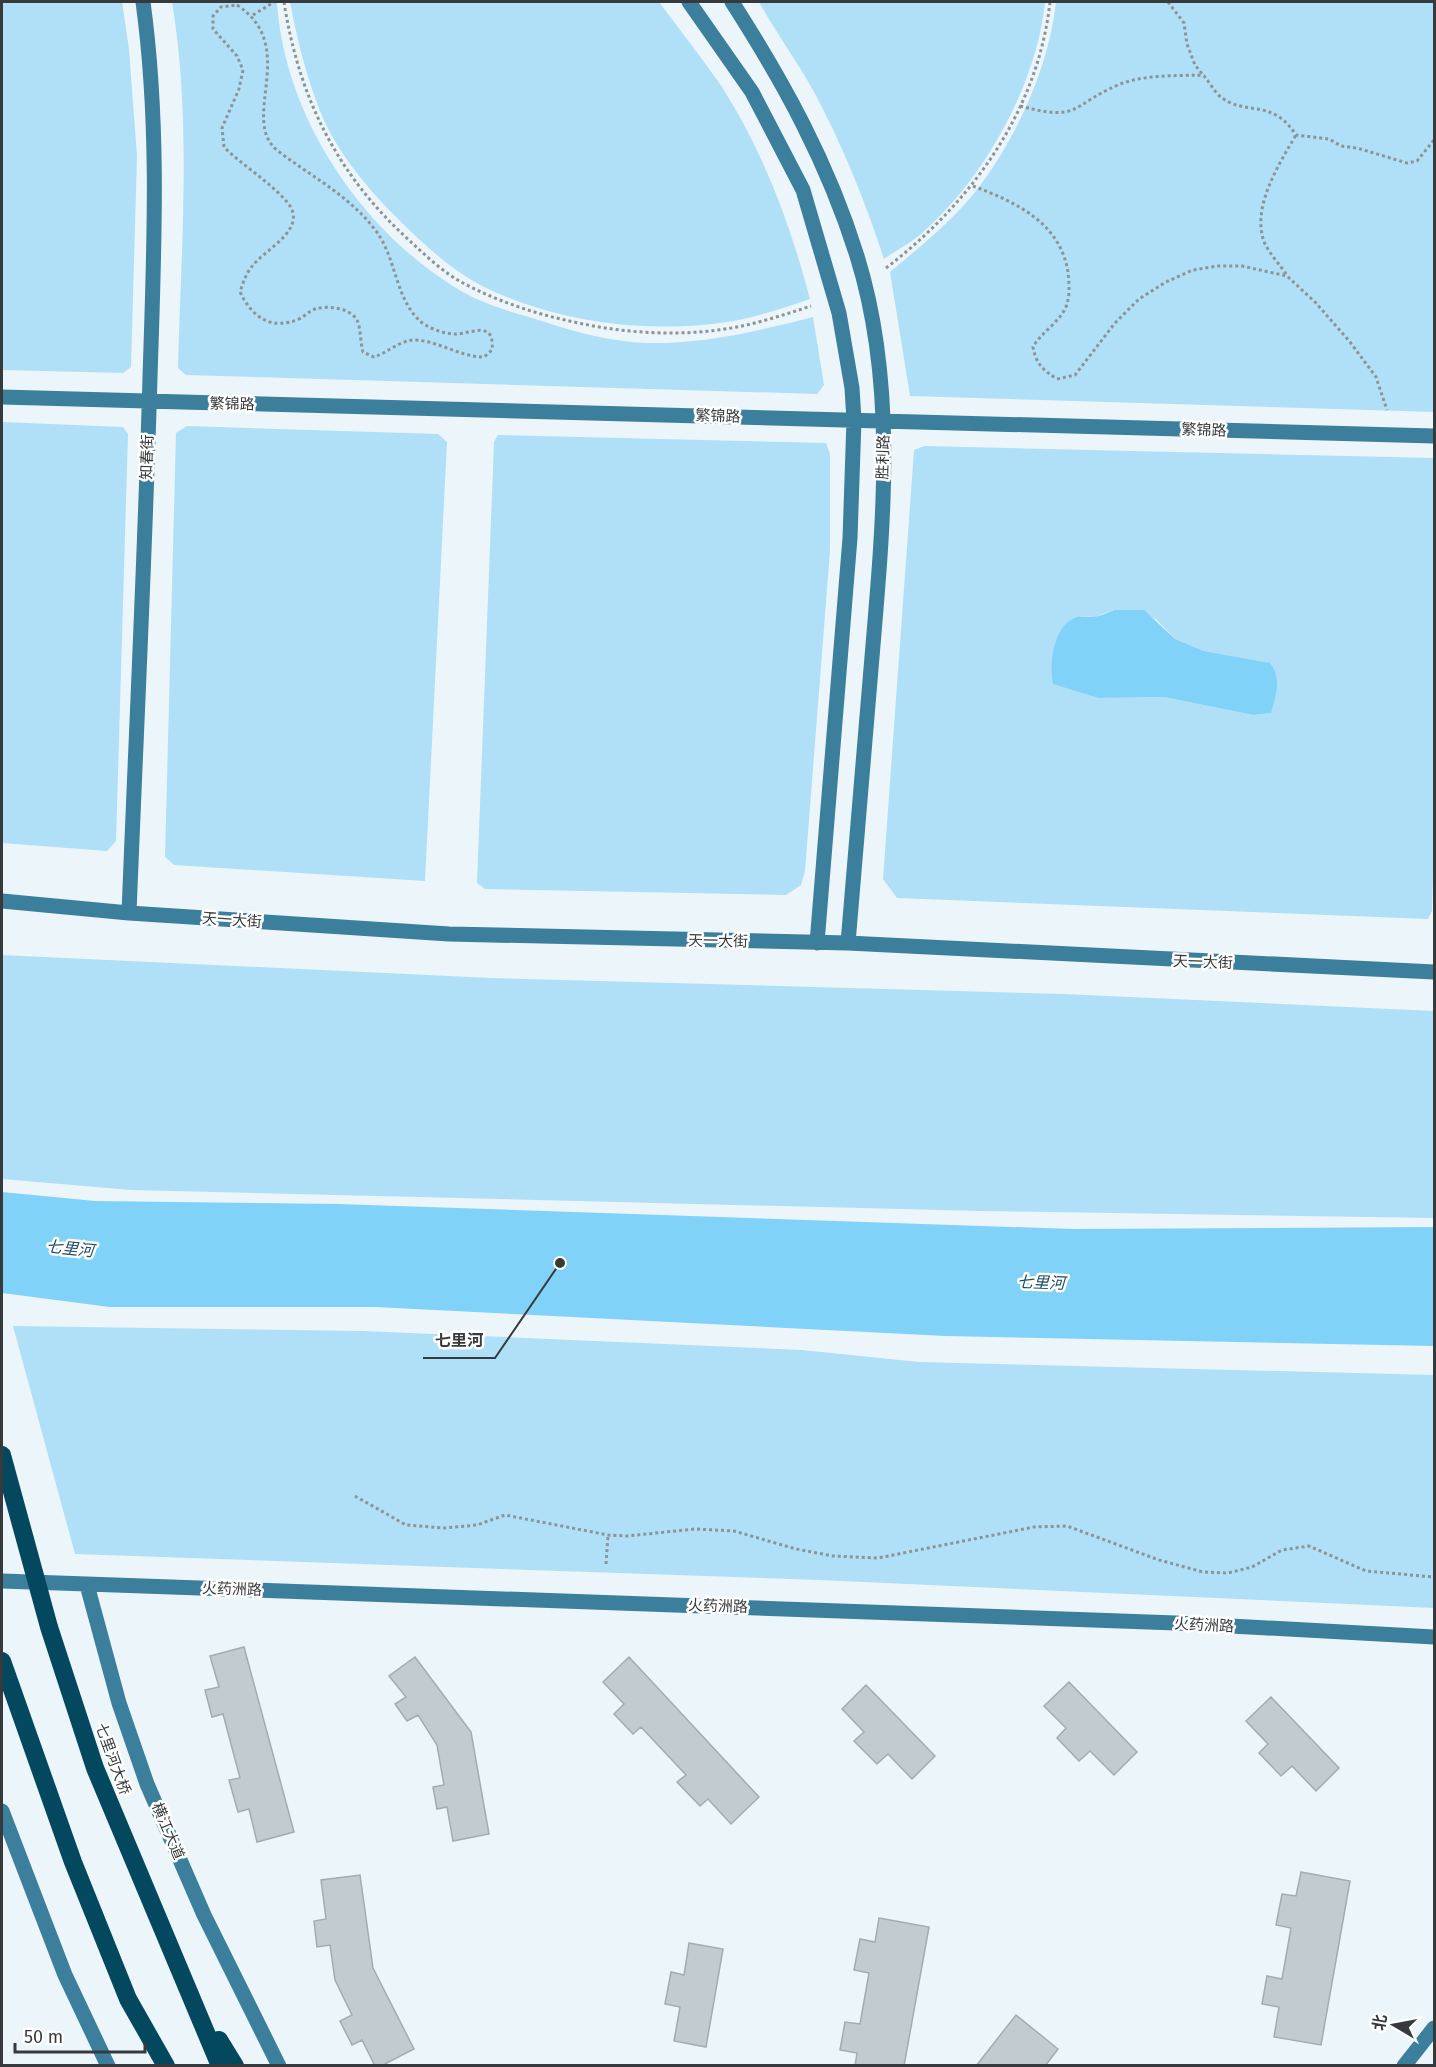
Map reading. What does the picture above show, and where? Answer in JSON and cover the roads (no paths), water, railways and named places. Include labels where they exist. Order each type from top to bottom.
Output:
[{"type":"highway","name":"七里河大桥","points":[[2,1455],[49,1627],[95,1768],[220,2066]]},
{"type":"highway","points":[[2,1661],[73,1862],[128,1999],[151,2066]]},
{"type":"highway","points":[[128,1999],[166,2066]]},
{"type":"highway","points":[[195,2003],[235,2066]]},
{"type":"street","name":"知春街","points":[[129,913],[149,402],[156,144],[151,61],[143,2]]},
{"type":"street","points":[[689,2],[752,92],[803,190],[839,313],[854,420],[845,616],[817,944]]},
{"type":"street","name":"胜利路","points":[[732,2],[780,76],[826,170],[858,258],[877,345],[884,421],[878,588],[848,943]]},
{"type":"street","name":"繁锦路","points":[[2,397],[1434,436]]},
{"type":"street","name":"天一大街","points":[[2,901],[129,913],[448,934],[848,943],[1434,972]]},
{"type":"street","name":"火药洲路","points":[[2,1581],[1176,1623],[1434,1637]]},
{"type":"street","name":"横江大道","points":[[87,1585],[119,1703],[147,1784],[204,1915],[279,2066]]},
{"type":"street","points":[[2,1811],[65,1975],[108,2066]]},
{"type":"street","points":[[1404,2066],[1434,2028]]},
{"type":"water","points":[[1114,610],[1144,610],[1175,639],[1204,651],[1270,663],[1277,681],[1271,713],[1253,715],[1164,697],[1099,698],[1053,684],[1054,646],[1063,628],[1077,617],[1103,615]]},
{"type":"water","points":[[2,1192],[95,1201],[338,1204],[1073,1229],[1434,1227],[1434,1346],[946,1336],[375,1307],[110,1307],[2,1293]]},
{"type":"place","name":"七里河","points":[[560,1263]]}]
